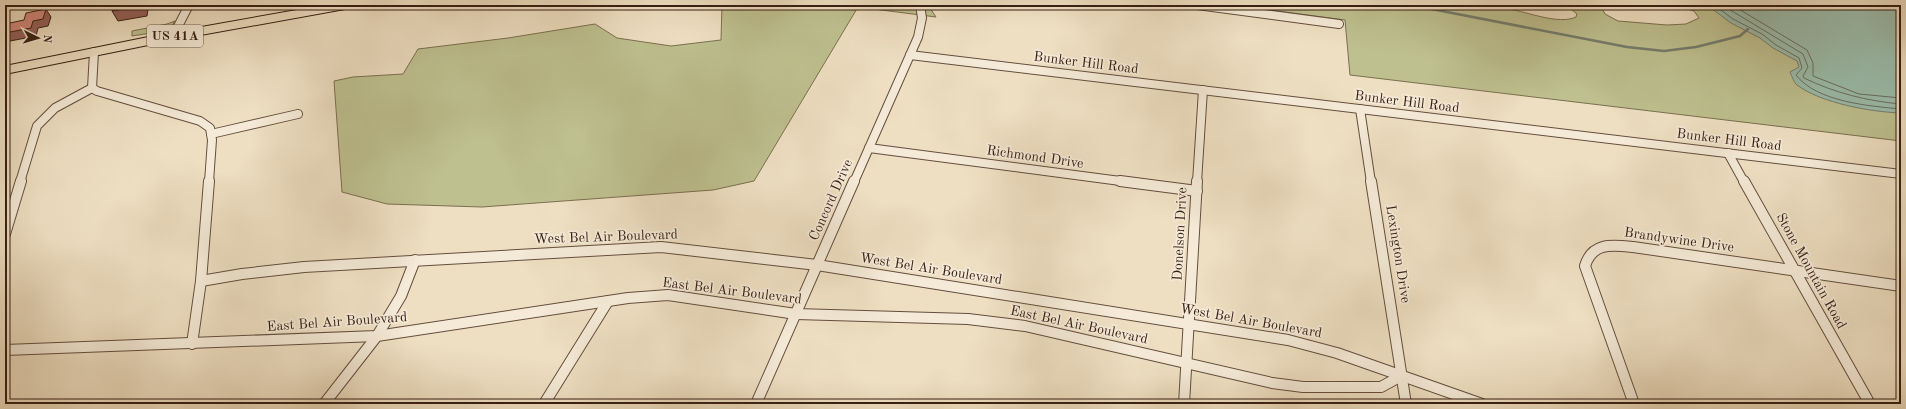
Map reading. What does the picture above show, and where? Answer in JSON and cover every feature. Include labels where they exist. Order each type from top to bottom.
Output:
[{"type":"highway","name":"US 41A","points":[[5,70],[327,6],[345,5]]},
{"type":"street","points":[[173,36],[189,5]]},
{"type":"street","name":"Concord Drive","points":[[756,404],[910,55],[923,21],[920,5]]},
{"type":"street","points":[[1197,5],[1339,24]]},
{"type":"street","points":[[92,88],[94,52]]},
{"type":"street","name":"Bunker Hill Road","points":[[910,55],[1901,174]]},
{"type":"street","points":[[92,88],[97,91],[200,121],[210,128],[212,134],[201,281],[192,344]]},
{"type":"street","points":[[5,234],[37,126],[47,113],[60,104],[92,88]]},
{"type":"street","name":"Donelson Drive","points":[[1184,404],[1202,90]]},
{"type":"street","name":"Lexington Drive","points":[[1360,109],[1406,404]]},
{"type":"street","points":[[212,134],[298,114]]},
{"type":"street","name":"Richmond Drive","points":[[869,148],[1196,191]]},
{"type":"street","name":"Stone Mountain Road","points":[[1728,153],[1870,404]]},
{"type":"street","name":"Brandywine Drive","points":[[1634,404],[1585,266],[1586,257],[1594,249],[1611,246],[1633,247],[1901,286]]},
{"type":"street","name":"West Bel Air Boulevard","points":[[201,281],[267,270],[415,260],[661,247],[691,249],[818,265],[1288,340],[1337,352],[1482,404]]},
{"type":"street","points":[[324,404],[377,336],[401,296],[415,260]]},
{"type":"street","name":"East Bel Air Boulevard","points":[[5,350],[377,336],[608,301],[668,295],[796,314],[968,319],[1012,324],[1083,338],[1186,364],[1272,383],[1303,387],[1381,387],[1402,376]]},
{"type":"street","points":[[544,404],[608,301]]},
{"type":"shaded area","points":[[722,5],[928,5],[936,17],[858,7],[754,181],[713,190],[482,207],[387,204],[342,192],[334,81],[353,77],[403,74],[418,49],[508,38],[595,24],[617,38],[671,46],[721,40]]},
{"type":"shaded area","points":[[1232,5],[1444,5],[1460,9],[1509,9],[1561,20],[1576,17],[1577,14],[1572,10],[1572,5],[1600,5],[1605,14],[1618,21],[1667,25],[1686,24],[1699,18],[1694,11],[1675,5],[1901,5],[1901,141],[1350,75],[1345,20]]},
{"type":"shaded area","points":[[175,21],[168,28],[163,30],[132,36],[132,31]]},
{"type":"water","points":[[1707,5],[1901,5],[1901,113],[1875,111],[1833,102],[1807,91],[1796,84],[1790,72],[1799,67],[1797,61],[1773,48],[1760,38],[1731,23]]},
{"type":"building","points":[[114,5],[142,5],[112,11]]},
{"type":"building","points":[[46,9],[43,19],[33,21],[31,28],[5,33],[5,24],[24,20],[26,13]]},
{"type":"waterway","points":[[1411,5],[1627,47],[1664,51],[1696,47],[1740,36],[1748,29]]}]
